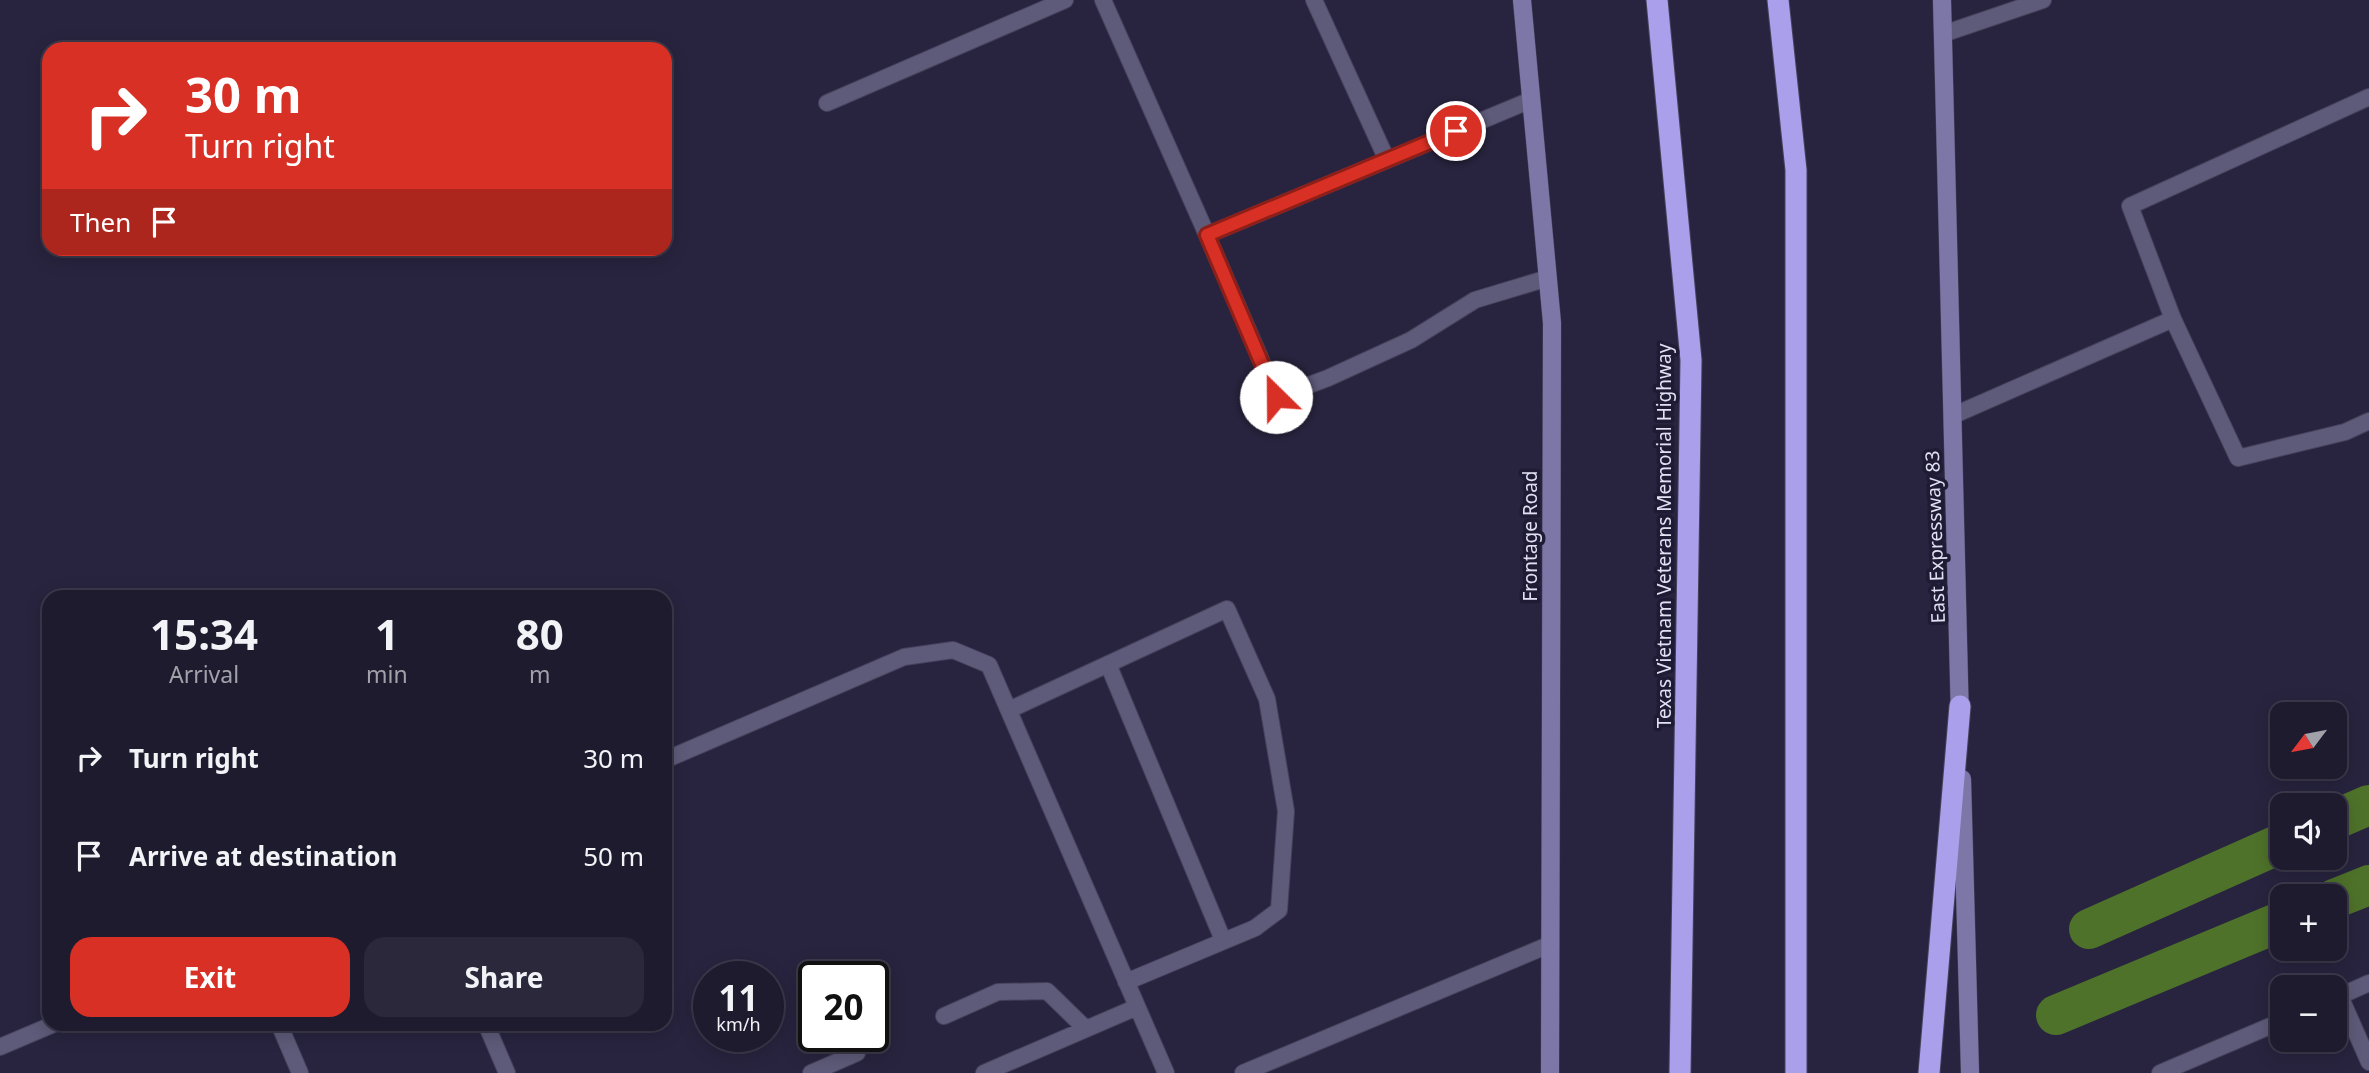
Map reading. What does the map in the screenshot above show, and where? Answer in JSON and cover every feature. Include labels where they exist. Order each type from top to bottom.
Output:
[{"type":"highway","name":"Texas Vietnam Veterans Memorial Highway","points":[[1657,0],[1691,360],[1681,1073]]},
{"type":"highway","points":[[1779,0],[1796,170],[1796,1073]]},
{"type":"highway","points":[[1929,1073],[1960,706]]},
{"type":"main road","name":"Frontage Road","points":[[1522,0],[1552,323],[1550,1073]]},
{"type":"main road","name":"East Expressway 83","points":[[1942,0],[1970,1073]]},
{"type":"lane","points":[[827,103],[1065,0]]},
{"type":"lane","points":[[1103,0],[1276,397],[1328,378],[1411,340],[1475,300],[1548,278]]},
{"type":"lane","points":[[1314,0],[1387,160]]},
{"type":"lane","points":[[1943,34],[2043,0]]},
{"type":"lane","points":[[2369,97],[2130,206],[2173,319],[2238,458],[2345,432],[2369,421]]},
{"type":"lane","points":[[1207,235],[1531,100]]},
{"type":"lane","points":[[1952,416],[2173,319]]},
{"type":"lane","points":[[1009,710],[1227,609],[1267,699],[1286,811],[1279,910],[1255,928],[1126,982]]},
{"type":"lane","points":[[672,757],[904,657],[953,650],[989,665],[1166,1073]]},
{"type":"lane","points":[[1108,664],[1223,940]]},
{"type":"lane","points":[[1242,1073],[1551,944]]},
{"type":"lane","points":[[2347,993],[2369,984]]},
{"type":"lane","points":[[944,1016],[998,992],[1046,991],[1086,1029]]},
{"type":"lane","points":[[984,1073],[1138,1007]]},
{"type":"lane","points":[[2347,1017],[2369,1062]]},
{"type":"lane","points":[[2160,1073],[2270,1026]]},
{"type":"lane","points":[[0,1047],[42,1029]]},
{"type":"lane","points":[[282,1031],[300,1073]]},
{"type":"lane","points":[[489,1031],[507,1073]]},
{"type":"lane","points":[[811,1073],[857,1053]]},
{"type":"waterway","points":[[2347,814],[2369,805]]},
{"type":"waterway","points":[[2089,929],[2270,848]]},
{"type":"waterway","points":[[2347,894],[2369,885]]},
{"type":"waterway","points":[[2056,1015],[2270,926]]},
{"type":"route","points":[[1276,397],[1207,235],[1456,131]]}]
